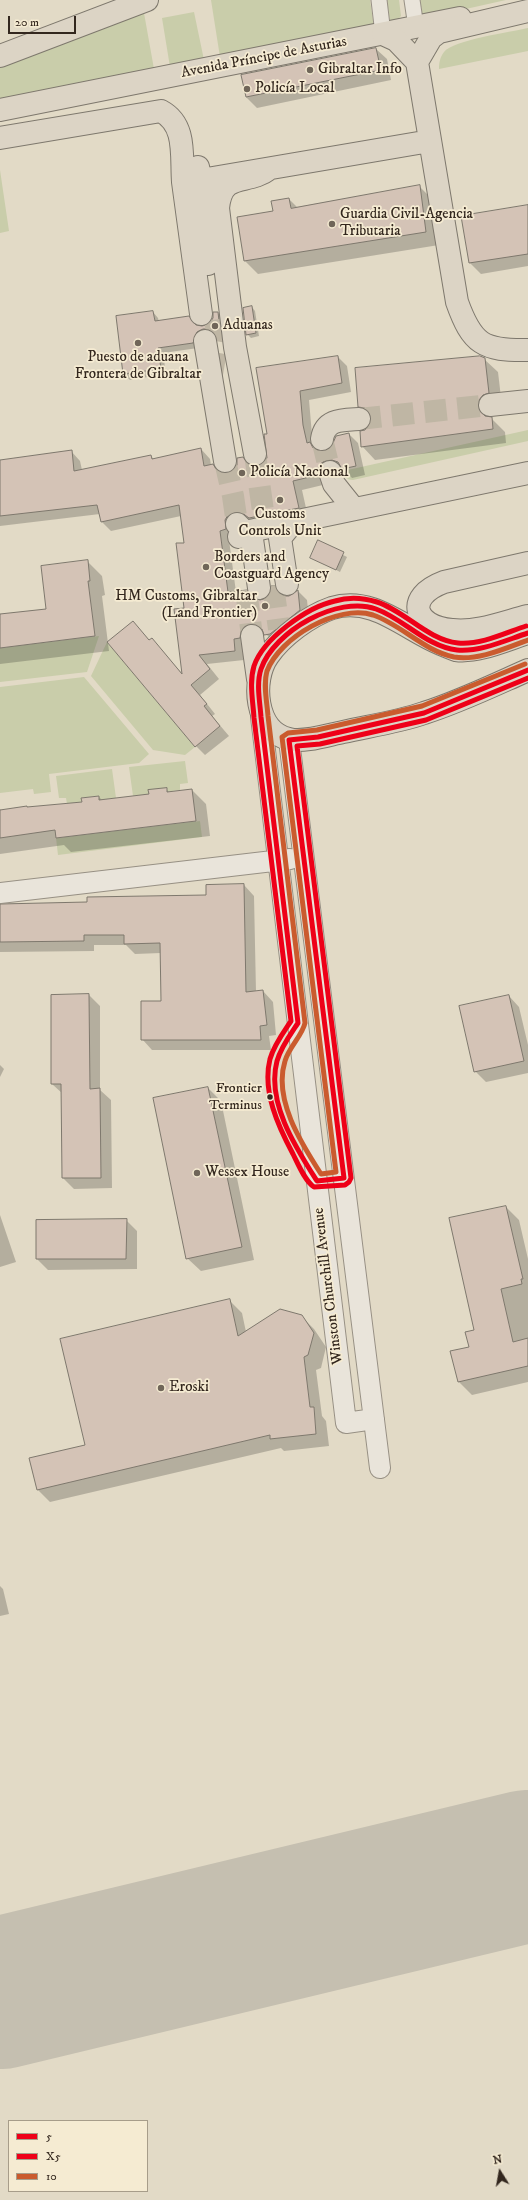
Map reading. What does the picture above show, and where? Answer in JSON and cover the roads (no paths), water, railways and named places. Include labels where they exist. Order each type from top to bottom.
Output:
[{"type":"main road","points":[[0,56],[147,0]]},
{"type":"main road","name":"Avenida Príncipe de Asturias","points":[[0,110],[528,4]]},
{"type":"main road","points":[[417,62],[431,38],[439,32],[528,12]]},
{"type":"main road","points":[[383,34],[396,40],[417,62],[457,302],[465,325],[488,347],[501,351],[528,350]]},
{"type":"main road","points":[[0,138],[160,111],[171,117],[177,126],[184,154],[182,163],[183,182],[207,313],[201,180],[198,168],[193,160],[184,154]]},
{"type":"main road","points":[[201,180],[430,141]]},
{"type":"main road","points":[[255,454],[236,354],[218,208],[219,194],[225,187],[236,180],[254,177],[269,169]]},
{"type":"main road","points":[[204,341],[225,461]]},
{"type":"main road","points":[[490,405],[528,401]]},
{"type":"main road","points":[[322,439],[324,430],[331,424],[340,420],[359,418]]},
{"type":"main road","points":[[330,472],[334,484],[354,509]]},
{"type":"main road","points":[[266,587],[240,531],[267,522],[294,521],[528,473]]},
{"type":"main road","points":[[266,587],[280,538],[294,521]]},
{"type":"main road","points":[[266,587],[267,522]]},
{"type":"main road","points":[[528,564],[437,585],[422,594],[418,604],[420,614],[428,624],[454,630],[469,630],[528,616]]},
{"type":"main road","name":"Winston Churchill Avenue","points":[[262,717],[258,681],[261,668],[277,634],[332,608],[354,606],[376,609],[432,640],[456,650],[482,648],[528,633]]},
{"type":"main road","points":[[262,717],[272,732],[289,740],[318,738],[424,713],[528,670]]},
{"type":"street","points":[[378,0],[383,34]]},
{"type":"street","points":[[412,0],[416,27]]},
{"type":"street","name":"Winston Churchill Avenue","points":[[262,717],[346,1423],[374,1419]]},
{"type":"street","name":"Winston Churchill Avenue","points":[[289,740],[380,1468]]},
{"type":"street","points":[[0,894],[304,857]]},
{"type":"tunnel","points":[[212,374],[218,339],[214,312]]},
{"type":"tunnel","points":[[359,419],[490,405]]},
{"type":"tunnel","points":[[322,439],[330,472]]},
{"type":"tunnel","points":[[255,454],[264,518]]},
{"type":"tunnel","points":[[225,461],[233,496],[237,524]]},
{"type":"tunnel","points":[[273,586],[279,629]]},
{"type":"tunnel","points":[[246,590],[252,636]]},
{"type":"place","name":"Gibraltar Info","points":[[310,70]]},
{"type":"place","name":"Policía Local","points":[[247,89]]},
{"type":"place","name":"Guardia Civil-Agencia Tributaria","points":[[332,224]]},
{"type":"place","name":"Aduanas","points":[[215,326]]},
{"type":"place","name":"Puesto de aduana Frontera de Gibraltar","points":[[138,343]]},
{"type":"place","name":"Policía Nacional","points":[[242,473]]},
{"type":"place","name":"Customs Controls Unit","points":[[280,500]]},
{"type":"place","name":"Borders and Coastguard Agency","points":[[206,567]]},
{"type":"place","name":"HM Customs, Gibraltar (Land Frontier)","points":[[265,606]]},
{"type":"place","name":"Frontier Terminus","points":[[270,1097]]},
{"type":"place","name":"Wessex House","points":[[197,1173]]},
{"type":"place","name":"Eroski","points":[[161,1388]]}]
